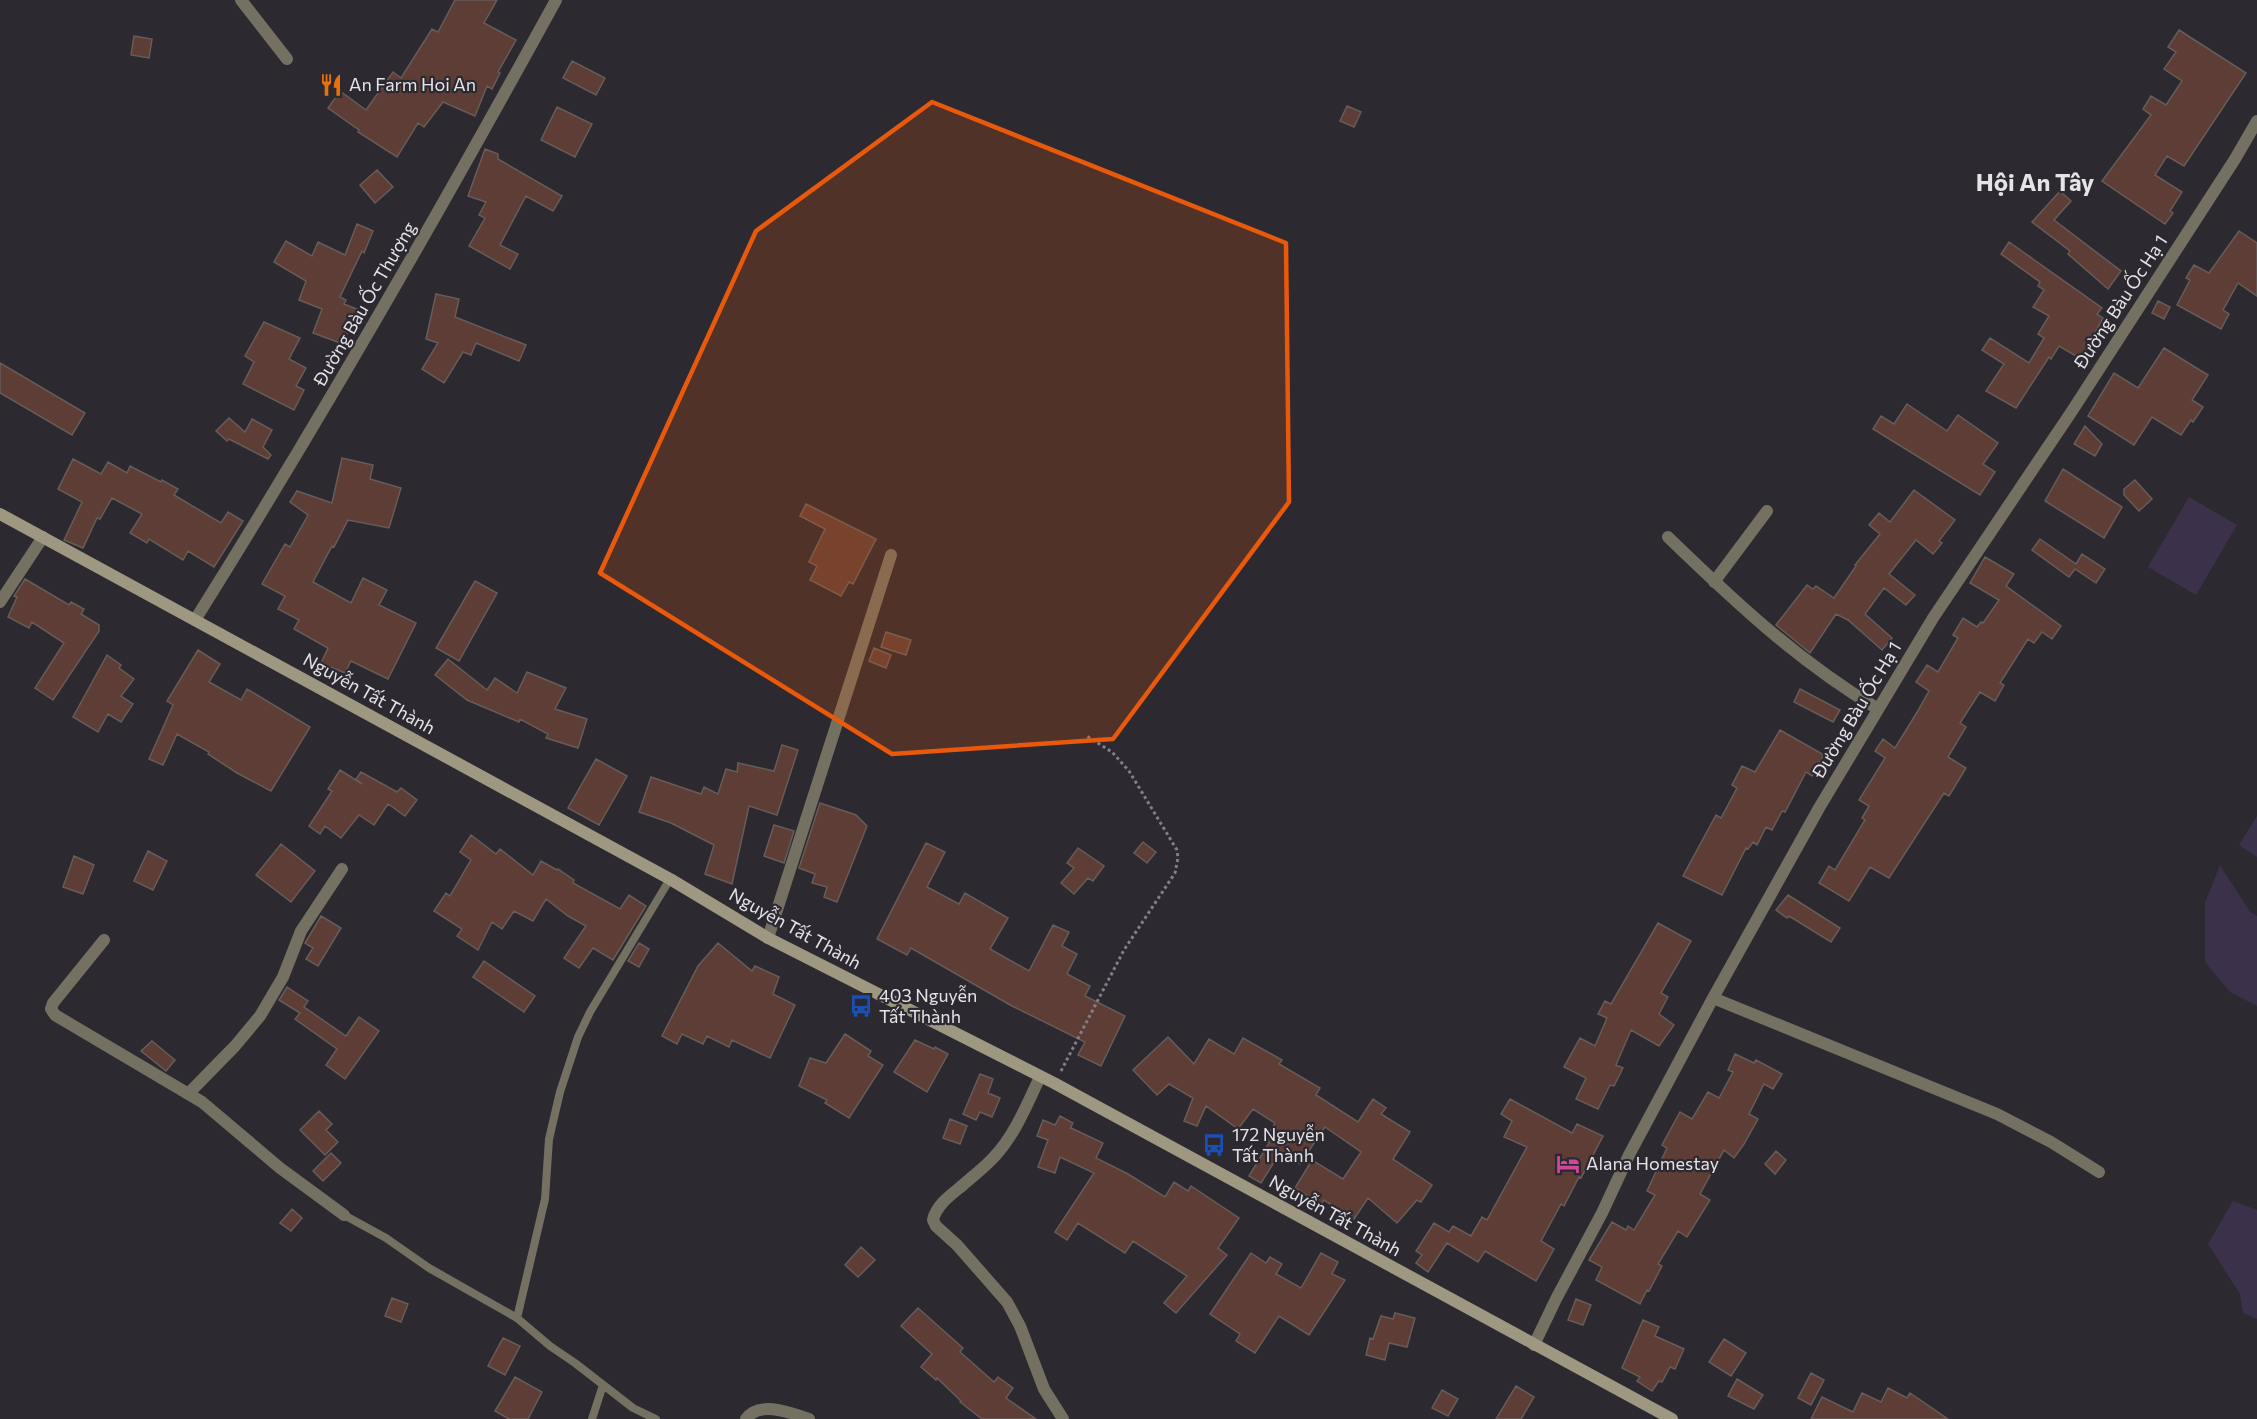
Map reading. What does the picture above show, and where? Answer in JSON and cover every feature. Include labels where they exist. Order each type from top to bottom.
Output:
[{"type":"main road","name":"Nguyễn Tất Thành","points":[[0,514],[670,879],[768,938],[1054,1083],[1672,1419]]},
{"type":"street","points":[[241,0],[287,59]]},
{"type":"street","name":"Đường Bàu Ốc Thượng","points":[[195,620],[320,417],[556,0]]},
{"type":"street","name":"Đường Bàu Ốc Hạ 1","points":[[1534,1345],[1629,1155],[1713,998],[1878,709],[1933,618],[2072,411],[2235,159],[2257,121]]},
{"type":"street","points":[[1714,582],[1767,511]]},
{"type":"street","points":[[0,602],[43,537]]},
{"type":"street","points":[[1668,537],[1714,582],[1806,661],[1838,685],[1878,709]]},
{"type":"street","points":[[768,938],[891,555]]},
{"type":"street","points":[[188,1094],[218,1065],[260,1016],[283,977],[301,931],[342,869]]},
{"type":"street","points":[[104,940],[53,1003],[51,1009],[55,1015],[202,1102],[280,1168],[344,1215]]},
{"type":"street","points":[[1713,998],[1997,1114],[2051,1142],[2099,1172]]},
{"type":"street","points":[[1040,1077],[1019,1122],[1003,1147],[948,1197],[933,1220],[936,1226],[992,1284],[1014,1313],[1036,1373],[1063,1419]]},
{"type":"street","points":[[746,1419],[750,1413],[761,1409],[809,1419]]},
{"type":"lane","points":[[517,1318],[545,1199],[549,1139],[578,1037],[590,1012],[670,879]]},
{"type":"lane","points":[[344,1215],[386,1238],[429,1268],[517,1318],[550,1346],[633,1408],[656,1419]]},
{"type":"lane","points":[[592,1419],[603,1385]]},
{"type":"path","points":[[1054,1083],[1124,950],[1175,873],[1178,858],[1177,850],[1129,771],[1112,752],[1085,735]]},
{"type":"highlighted area","points":[[932,102],[1286,243],[1289,502],[1113,739],[892,754],[600,573],[756,231]]},
{"type":"shaded area","points":[[2189,497],[2237,525],[2196,595],[2148,567]]},
{"type":"shaded area","points":[[2257,816],[2257,857],[2239,845]]},
{"type":"shaded area","points":[[2220,865],[2250,912],[2257,916],[2257,1006],[2230,992],[2205,962],[2205,903]]},
{"type":"shaded area","points":[[2233,1201],[2257,1210],[2257,1319],[2243,1313],[2240,1294],[2208,1244]]},
{"type":"building","points":[[455,0],[497,0],[484,23],[516,40],[498,72],[500,73],[492,89],[487,86],[475,116],[443,102],[424,127],[418,123],[397,157],[358,132],[359,130],[328,108],[340,91],[366,110],[393,72],[401,78],[432,29],[438,32]]},
{"type":"building","points":[[2179,30],[2246,73],[2184,166],[2167,156],[2155,175],[2182,192],[2170,211],[2173,213],[2165,224],[2102,181],[2151,115],[2143,109],[2151,96],[2166,105],[2182,81],[2164,69],[2176,52],[2168,47]]},
{"type":"building","points":[[134,36],[152,39],[149,58],[131,55]]},
{"type":"building","points":[[572,61],[605,78],[596,95],[563,78]]},
{"type":"building","points":[[1347,106],[1361,112],[1354,127],[1340,121]]},
{"type":"building","points":[[557,107],[592,124],[575,157],[541,140]]},
{"type":"building","points":[[485,149],[498,154],[498,159],[562,196],[553,211],[526,196],[500,245],[518,254],[510,269],[469,246],[485,218],[479,215],[486,202],[468,196]]},
{"type":"building","points":[[377,170],[393,187],[375,203],[360,185]]},
{"type":"building","points":[[2060,191],[2071,201],[2054,220],[2121,271],[2108,289],[2068,254],[2070,251],[2032,222]]},
{"type":"building","points":[[357,224],[373,231],[340,297],[346,300],[344,304],[364,312],[358,326],[351,323],[343,344],[313,333],[322,309],[299,300],[306,281],[274,262],[286,241],[312,256],[318,242],[345,255]]},
{"type":"building","points":[[2239,231],[2257,243],[2257,296],[2238,283],[2223,310],[2229,314],[2221,329],[2177,305],[2190,280],[2186,278],[2194,265],[2209,273]]},
{"type":"building","points":[[2009,242],[2102,308],[2097,314],[2103,318],[2081,359],[2059,346],[2051,359],[2049,357],[2016,408],[1986,391],[2004,364],[1982,350],[1990,338],[2029,363],[2044,338],[2038,334],[2049,316],[2033,307],[2044,290],[2038,286],[2040,282],[2001,254]]},
{"type":"building","points":[[436,294],[459,299],[455,317],[526,345],[519,361],[476,343],[471,355],[463,352],[444,383],[422,369],[438,343],[426,339]]},
{"type":"building","points":[[2158,301],[2170,307],[2164,319],[2152,313]]},
{"type":"building","points":[[264,322],[300,338],[289,359],[306,368],[296,386],[304,390],[294,410],[243,384],[254,362],[245,356]]},
{"type":"building","points":[[2164,348],[2208,375],[2192,400],[2203,407],[2181,435],[2152,417],[2134,445],[2088,416],[2114,373],[2138,388]]},
{"type":"building","points":[[0,363],[85,413],[72,435],[0,393]]},
{"type":"building","points":[[1907,404],[1947,431],[1958,415],[1998,443],[1983,464],[1995,472],[1980,495],[1873,429],[1881,416],[1894,424]]},
{"type":"building","points":[[229,418],[245,432],[252,419],[272,430],[263,447],[271,455],[268,459],[229,439],[227,441],[216,431]]},
{"type":"building","points":[[2085,426],[2102,444],[2095,456],[2074,444]]},
{"type":"building","points":[[342,458],[373,465],[370,479],[401,488],[389,528],[348,520],[313,582],[351,603],[363,578],[387,590],[379,605],[416,623],[388,679],[351,661],[345,673],[321,663],[328,648],[294,629],[299,620],[278,609],[285,596],[262,584],[285,544],[290,547],[308,515],[290,502],[297,491],[332,503]]},
{"type":"building","points":[[73,459],[101,474],[108,462],[127,473],[130,466],[178,489],[174,495],[221,523],[228,512],[243,521],[214,567],[188,551],[183,560],[149,539],[147,543],[130,533],[142,514],[112,498],[100,519],[97,518],[83,548],[64,540],[82,502],[58,489]]},
{"type":"building","points":[[2063,469],[2122,507],[2104,538],[2045,501]]},
{"type":"building","points":[[2135,480],[2152,499],[2139,511],[2124,495],[2124,489]]},
{"type":"building","points":[[1914,490],[1955,520],[1939,541],[1942,543],[1933,554],[1916,540],[1889,574],[1915,595],[1906,605],[1884,588],[1865,614],[1892,638],[1882,650],[1848,620],[1836,614],[1810,653],[1776,625],[1807,585],[1813,589],[1816,586],[1834,598],[1855,565],[1880,534],[1869,525],[1879,513],[1890,522]]},
{"type":"building","points":[[806,504],[876,539],[853,584],[849,582],[841,596],[810,580],[817,566],[809,562],[825,529],[800,516]]},
{"type":"building","points":[[2040,539],[2076,564],[2082,554],[2105,569],[2096,583],[2075,569],[2069,577],[2032,550]]},
{"type":"building","points":[[1985,557],[2014,574],[2006,586],[2061,626],[2052,639],[2042,632],[2034,643],[2028,639],[2000,683],[2004,685],[1995,701],[1980,692],[1960,723],[1966,727],[1948,757],[1966,768],[1949,796],[1944,793],[1889,878],[1870,867],[1849,901],[1819,883],[1829,866],[1835,870],[1865,820],[1862,818],[1869,806],[1859,800],[1885,758],[1875,751],[1883,739],[1895,748],[1929,691],[1916,682],[1927,665],[1938,672],[1958,638],[1953,635],[1963,618],[1977,627],[1981,622],[1983,623],[1999,600],[1970,583]]},
{"type":"building","points":[[25,579],[69,605],[71,602],[84,609],[81,614],[99,625],[99,631],[53,700],[35,688],[64,643],[32,622],[29,628],[8,617],[17,597],[14,596]]},
{"type":"building","points":[[475,581],[497,593],[459,661],[436,648]]},
{"type":"building","points":[[886,632],[911,640],[906,655],[881,647]]},
{"type":"building","points":[[874,648],[891,655],[886,668],[869,661]]},
{"type":"building","points":[[198,650],[220,664],[209,682],[241,700],[247,689],[310,727],[271,791],[237,773],[208,754],[209,752],[177,734],[163,765],[149,759],[173,705],[167,701]]},
{"type":"building","points":[[107,655],[121,665],[119,668],[134,679],[121,696],[133,704],[121,722],[108,714],[98,732],[73,717]]},
{"type":"building","points":[[448,659],[487,690],[495,678],[517,693],[527,672],[566,688],[555,709],[587,719],[578,748],[546,738],[548,734],[520,719],[519,722],[467,700],[435,675]]},
{"type":"building","points":[[1800,689],[1840,710],[1833,722],[1794,702]]},
{"type":"building","points":[[1780,730],[1824,755],[1812,776],[1806,772],[1785,812],[1782,811],[1772,830],[1766,827],[1757,845],[1753,842],[1748,849],[1746,848],[1722,895],[1683,876],[1716,815],[1721,818],[1737,788],[1732,785],[1742,766],[1755,772]]},
{"type":"building","points":[[782,745],[798,750],[777,815],[749,806],[732,884],[705,874],[714,845],[671,823],[639,812],[651,777],[701,794],[704,787],[718,794],[726,769],[737,772],[738,763],[774,771]]},
{"type":"building","points":[[596,759],[627,776],[599,825],[568,808]]},
{"type":"building","points":[[340,770],[362,784],[356,779],[361,772],[397,792],[401,788],[417,800],[405,816],[388,804],[374,825],[359,815],[341,838],[325,826],[320,834],[309,826],[332,791],[328,789]]},
{"type":"building","points":[[820,803],[856,815],[867,826],[837,902],[824,897],[827,887],[812,883],[815,874],[799,868]]},
{"type":"building","points":[[774,825],[794,831],[784,863],[764,856]]},
{"type":"building","points":[[471,835],[496,854],[500,849],[533,875],[541,861],[574,880],[573,883],[620,909],[629,895],[646,906],[613,960],[593,948],[579,968],[564,958],[586,926],[546,899],[533,921],[514,911],[502,929],[492,922],[478,950],[457,936],[462,929],[434,911],[446,893],[450,896],[471,860],[460,852]]},
{"type":"building","points":[[1143,842],[1156,852],[1147,863],[1134,853]]},
{"type":"building","points":[[926,843],[945,852],[927,887],[959,904],[965,893],[1008,918],[990,949],[1029,971],[1053,925],[1069,932],[1062,946],[1077,954],[1067,974],[1090,986],[1085,996],[1125,1016],[1101,1066],[1078,1055],[1085,1042],[1012,1006],[911,948],[907,955],[877,939]]},
{"type":"building","points":[[281,844],[315,871],[291,902],[256,875]]},
{"type":"building","points":[[1078,848],[1104,866],[1093,881],[1088,878],[1074,894],[1061,883],[1074,868],[1067,863]]},
{"type":"building","points":[[148,851],[167,861],[153,890],[134,881]]},
{"type":"building","points":[[74,856],[94,865],[83,894],[63,887]]},
{"type":"building","points":[[1788,895],[1840,928],[1831,942],[1776,910]]},
{"type":"building","points":[[321,916],[341,928],[318,966],[306,959],[313,948],[305,943]]},
{"type":"building","points":[[1658,923],[1691,941],[1661,993],[1668,997],[1659,1014],[1674,1025],[1659,1046],[1631,1030],[1616,1065],[1623,1068],[1614,1086],[1610,1085],[1598,1109],[1576,1099],[1586,1078],[1564,1067],[1580,1038],[1595,1046],[1607,1018],[1598,1014],[1605,1001],[1611,1004]]},
{"type":"building","points":[[639,943],[649,949],[639,967],[628,961]]},
{"type":"building","points":[[718,943],[752,971],[755,966],[779,977],[773,994],[795,1005],[770,1058],[732,1040],[729,1047],[707,1036],[703,1044],[682,1034],[677,1044],[662,1036],[698,966]]},
{"type":"building","points":[[484,961],[535,996],[524,1012],[473,977]]},
{"type":"building","points":[[287,987],[308,1001],[304,1007],[346,1036],[359,1017],[379,1031],[345,1079],[326,1065],[337,1049],[295,1019],[300,1013],[279,1000]]},
{"type":"building","points":[[845,1034],[871,1051],[868,1056],[883,1065],[849,1118],[825,1103],[827,1100],[799,1086],[810,1058],[826,1063]]},
{"type":"building","points":[[1168,1037],[1194,1064],[1209,1039],[1234,1054],[1243,1038],[1282,1060],[1279,1064],[1320,1088],[1316,1095],[1358,1122],[1373,1099],[1386,1108],[1381,1114],[1410,1132],[1393,1159],[1432,1185],[1421,1202],[1417,1200],[1397,1223],[1368,1198],[1354,1219],[1324,1200],[1321,1204],[1295,1188],[1312,1160],[1343,1179],[1361,1152],[1325,1127],[1300,1164],[1281,1151],[1261,1183],[1249,1176],[1269,1143],[1265,1140],[1275,1123],[1253,1109],[1238,1129],[1206,1106],[1197,1126],[1184,1121],[1193,1098],[1169,1084],[1157,1095],[1133,1070]]},
{"type":"building","points":[[915,1040],[948,1054],[927,1092],[894,1072]]},
{"type":"building","points":[[152,1041],[175,1060],[166,1071],[141,1051]]},
{"type":"building","points":[[1735,1054],[1754,1063],[1756,1060],[1782,1074],[1773,1089],[1764,1084],[1749,1114],[1758,1119],[1744,1144],[1734,1158],[1724,1150],[1700,1194],[1710,1200],[1687,1237],[1678,1231],[1658,1264],[1662,1266],[1640,1304],[1596,1280],[1602,1267],[1589,1260],[1612,1222],[1626,1230],[1628,1226],[1634,1230],[1655,1195],[1647,1191],[1667,1148],[1662,1145],[1680,1112],[1692,1119],[1708,1092],[1719,1098],[1733,1072],[1728,1070]]},
{"type":"building","points":[[980,1074],[993,1079],[988,1093],[1000,1098],[992,1117],[980,1112],[976,1120],[963,1114]]},
{"type":"building","points":[[1510,1099],[1572,1133],[1577,1124],[1603,1136],[1581,1178],[1579,1177],[1564,1206],[1561,1204],[1541,1241],[1554,1249],[1536,1281],[1485,1251],[1478,1262],[1447,1243],[1428,1272],[1416,1263],[1422,1255],[1416,1251],[1434,1223],[1449,1232],[1453,1226],[1471,1236],[1482,1217],[1487,1220],[1527,1147],[1504,1137],[1512,1121],[1501,1114]]},
{"type":"building","points":[[319,1111],[332,1124],[326,1130],[338,1142],[325,1155],[300,1130]]},
{"type":"building","points":[[1060,1116],[1073,1123],[1070,1129],[1103,1143],[1096,1158],[1128,1174],[1165,1197],[1174,1182],[1188,1191],[1191,1186],[1239,1218],[1218,1248],[1227,1255],[1176,1313],[1164,1303],[1187,1276],[1133,1241],[1125,1253],[1078,1223],[1067,1240],[1055,1232],[1094,1173],[1060,1157],[1055,1173],[1038,1167],[1048,1140],[1037,1136],[1043,1120],[1055,1125]]},
{"type":"building","points":[[950,1119],[967,1126],[960,1144],[943,1138]]},
{"type":"building","points":[[1776,1151],[1786,1160],[1775,1174],[1765,1164]]},
{"type":"building","points":[[331,1153],[341,1163],[323,1181],[313,1171]]},
{"type":"building","points":[[292,1209],[302,1218],[291,1231],[280,1223]]},
{"type":"building","points":[[861,1247],[875,1260],[858,1277],[845,1265]]},
{"type":"building","points":[[1251,1253],[1266,1263],[1270,1257],[1282,1264],[1276,1274],[1301,1288],[1321,1253],[1338,1262],[1332,1274],[1345,1280],[1309,1335],[1279,1316],[1255,1353],[1236,1341],[1240,1334],[1210,1314]]},
{"type":"building","points":[[392,1298],[408,1304],[401,1322],[385,1316]]},
{"type":"building","points":[[1576,1299],[1591,1305],[1583,1325],[1568,1320]]},
{"type":"building","points":[[918,1308],[963,1348],[960,1352],[994,1382],[998,1377],[1013,1388],[1006,1398],[1036,1419],[982,1419],[960,1402],[937,1378],[936,1380],[921,1367],[932,1354],[901,1326]]},
{"type":"building","points":[[1395,1313],[1415,1318],[1407,1347],[1389,1343],[1385,1360],[1366,1355],[1370,1338],[1373,1339],[1381,1316],[1393,1319]]},
{"type":"building","points":[[1643,1320],[1659,1327],[1655,1336],[1684,1349],[1675,1369],[1670,1367],[1662,1382],[1659,1381],[1652,1391],[1637,1381],[1640,1377],[1622,1368]]},
{"type":"building","points":[[503,1338],[520,1346],[505,1375],[488,1366]]},
{"type":"building","points":[[1724,1339],[1746,1353],[1731,1376],[1709,1362]]},
{"type":"building","points":[[1811,1373],[1824,1380],[1811,1405],[1798,1398]]},
{"type":"building","points":[[515,1377],[542,1392],[528,1419],[509,1419],[495,1411]]},
{"type":"building","points":[[1737,1379],[1763,1395],[1754,1409],[1728,1396]]},
{"type":"building","points":[[1516,1386],[1534,1397],[1521,1419],[1496,1419]]},
{"type":"building","points":[[1888,1388],[1907,1398],[1910,1393],[1948,1419],[1811,1419],[1822,1397],[1853,1412],[1862,1393],[1881,1402]]},
{"type":"building","points":[[1442,1390],[1458,1399],[1448,1416],[1432,1408]]},
{"type":"place","name":"An Farm Hoi An","points":[[331,85]]},
{"type":"place","name":"403 Nguyễn Tất Thành","points":[[861,1006]]},
{"type":"place","name":"172 Nguyễn Tất Thành","points":[[1214,1145]]},
{"type":"place","name":"Alana Homestay","points":[[1568,1164]]},
{"type":"district","name":"Hội An Tây","points":[[2035,183]]}]
